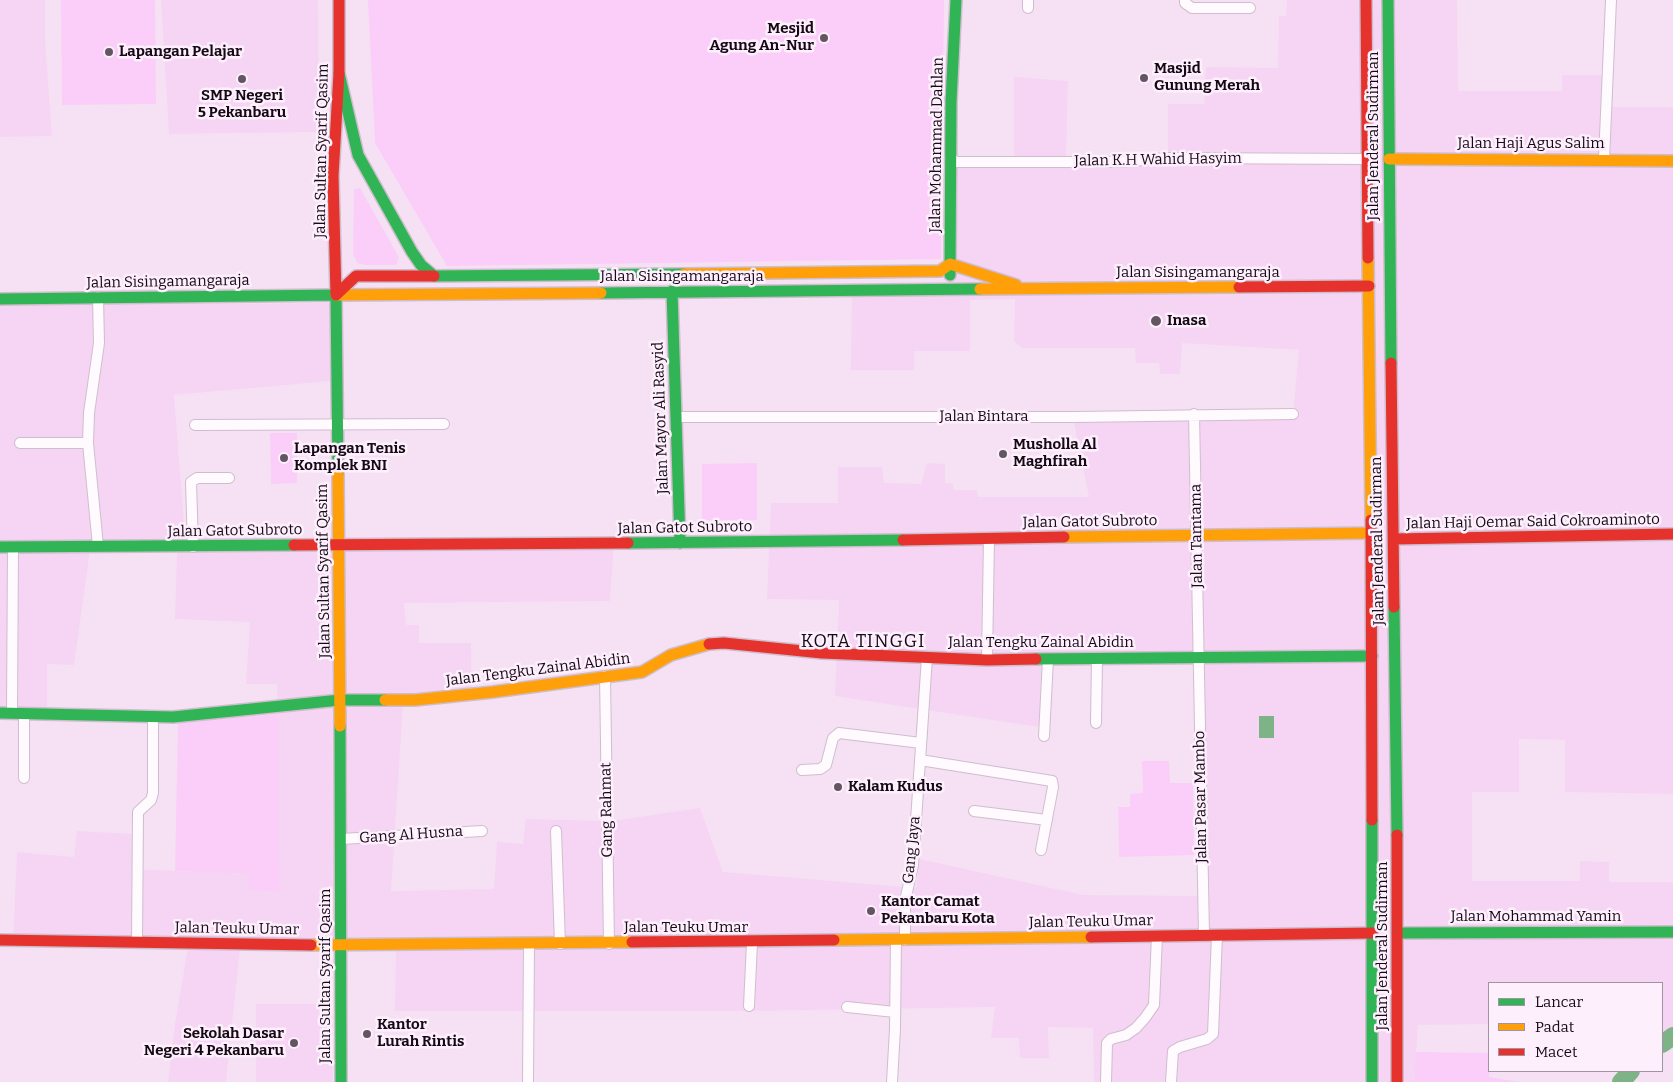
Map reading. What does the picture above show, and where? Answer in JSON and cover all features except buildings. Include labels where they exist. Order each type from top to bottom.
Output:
[{"type":"main road","name":"Jalan Sultan Syarif Qasim","points":[[339,0],[339,73],[333,176],[340,700],[341,1082]]},
{"type":"main road","name":"Jalan Mohammad Dahlan","points":[[950,290],[950,158],[956,0]]},
{"type":"main road","name":"Jalan Jenderal Sudirman","points":[[1366,0],[1372,656],[1372,1082]]},
{"type":"main road","name":"Jalan Jenderal Sudirman","points":[[1388,0],[1400,947],[1397,1082]]},
{"type":"main road","points":[[339,73],[358,155],[412,252],[421,265],[434,276]]},
{"type":"main road","name":"Jalan Haji Agus Salim","points":[[1389,158],[1673,160]]},
{"type":"main road","name":"Jalan Sisingamangaraja","points":[[336,295],[356,276],[940,270],[950,264],[1028,289]]},
{"type":"main road","points":[[642,274],[672,291]]},
{"type":"main road","name":"Jalan Sisingamangaraja","points":[[0,299],[672,291],[1369,286]]},
{"type":"main road","name":"Jalan Mayor Ali Rasyid","points":[[672,291],[680,543]]},
{"type":"main road","name":"Jalan Gatot Subroto","points":[[0,547],[680,543],[1371,534]]},
{"type":"main road","name":"Jalan Haji Oemar Said Cokroaminoto","points":[[1394,539],[1673,534]]},
{"type":"main road","name":"Jalan Tengku Zainal Abidin","points":[[12,714],[153,717],[340,700],[415,700],[493,692],[642,672],[671,655],[705,644],[724,643],[822,653],[987,660],[1372,656]]},
{"type":"main road","points":[[1373,902],[1376,910],[1389,913],[1396,909],[1399,901]]},
{"type":"main road","name":"Jalan Mohammad Yamin","points":[[1399,933],[1673,932]]},
{"type":"main road","name":"Jalan Teuku Umar","points":[[0,940],[340,946],[752,943],[1373,933]]},
{"type":"main road","points":[[1373,948],[1376,940],[1384,935],[1396,939],[1400,947]]},
{"type":"street","points":[[1185,0],[1185,3],[1192,8],[1250,8]]},
{"type":"street","points":[[1604,159],[1611,0]]},
{"type":"street","name":"Jalan K.H Wahid Hasyim","points":[[950,158],[957,162],[1112,162],[1168,158],[1367,159]]},
{"type":"street","points":[[98,297],[99,343],[89,413],[88,443],[98,546]]},
{"type":"street","name":"Jalan Tamtama","points":[[1194,414],[1198,535],[1199,659]]},
{"type":"street","name":"Jalan Bintara","points":[[676,417],[1075,417],[1293,414]]},
{"type":"street","points":[[196,425],[444,424]]},
{"type":"street","points":[[20,443],[88,443]]},
{"type":"street","points":[[192,547],[191,482],[197,478],[229,478]]},
{"type":"street","points":[[987,660],[989,538]]},
{"type":"street","points":[[13,547],[12,714],[24,778]]},
{"type":"street","name":"Gang Jaya","points":[[892,1082],[901,940],[913,865],[927,657]]},
{"type":"street","points":[[1044,736],[1048,659]]},
{"type":"street","points":[[1096,723],[1097,659]]},
{"type":"street","name":"Jalan Pasar Mambo","points":[[1199,659],[1204,936]]},
{"type":"street","name":"Gang Rahmat","points":[[605,676],[609,944]]},
{"type":"street","points":[[137,941],[138,812],[151,800],[153,793],[153,717]]},
{"type":"street","points":[[802,770],[820,770],[826,764],[833,738],[839,733],[921,743]]},
{"type":"street","points":[[920,760],[1050,780],[1053,785],[1041,850]]},
{"type":"street","points":[[974,811],[1047,820]]},
{"type":"street","name":"Gang Al Husna","points":[[341,840],[482,831]]},
{"type":"street","points":[[556,831],[560,944]]},
{"type":"street","points":[[1171,1082],[1172,1053],[1174,1049],[1207,1039],[1213,1034],[1217,935]]},
{"type":"street","points":[[1106,1082],[1107,1043],[1111,1039],[1126,1035],[1136,1028],[1146,1018],[1154,1004],[1157,936]]},
{"type":"street","points":[[749,1006],[752,943]]},
{"type":"street","points":[[528,1082],[529,944]]},
{"type":"street","points":[[847,1007],[895,1012]]},
{"type":"shaded area","points":[[0,0],[45,0],[45,38],[52,136],[0,137]]},
{"type":"shaded area","name":"Lapangan Pelajar","points":[[61,0],[155,0],[156,104],[62,105]]},
{"type":"shaded area","name":"SMP Negeri 5 Pekanbaru","points":[[161,0],[318,0],[319,132],[169,134]]},
{"type":"shaded area","points":[[368,0],[944,0],[941,259],[447,266],[375,143]]},
{"type":"shaded area","points":[[1287,0],[1457,0],[1458,91],[1562,91],[1562,75],[1603,75],[1603,107],[1673,107],[1673,794],[1565,792],[1565,740],[1519,739],[1519,792],[1472,792],[1472,881],[1580,881],[1580,861],[1609,862],[1609,882],[1673,882],[1673,1044],[1663,1051],[1663,982],[1488,982],[1488,1024],[1418,1025],[1414,1082],[1094,1082],[1093,1028],[1048,1027],[1049,1058],[1020,1058],[1019,1038],[991,1038],[995,1007],[748,1011],[395,1011],[396,946],[240,949],[226,1082],[168,1082],[175,1024],[188,947],[13,944],[17,852],[74,857],[77,831],[133,834],[133,869],[251,874],[279,892],[277,684],[246,684],[250,622],[175,619],[177,552],[90,551],[74,665],[47,664],[47,711],[0,711],[0,305],[329,303],[330,381],[174,395],[186,549],[614,543],[610,601],[404,603],[406,625],[419,625],[419,643],[471,643],[472,698],[403,704],[391,891],[494,889],[497,842],[523,844],[526,819],[612,821],[700,808],[723,872],[916,888],[920,859],[1083,895],[1203,896],[1199,659],[1049,659],[1045,728],[835,696],[839,600],[767,599],[771,503],[838,503],[838,467],[882,467],[884,483],[921,484],[927,463],[945,464],[945,483],[953,484],[953,490],[977,490],[978,497],[1089,497],[1073,417],[1293,413],[1299,350],[1182,343],[1180,374],[1160,374],[1159,363],[1136,363],[1135,348],[1022,348],[1014,341],[1015,299],[970,300],[970,351],[914,351],[914,370],[851,370],[852,290],[949,290],[950,158],[1014,162],[1014,77],[1068,81],[1066,162],[1168,158],[1168,104],[1204,104],[1206,67],[1278,68],[1279,16],[1286,16]]},
{"type":"shaded area","points":[[360,188],[399,258],[396,265],[365,265],[357,263],[353,254],[354,189]]},
{"type":"shaded area","name":"Lapangan Tenis Komplek BNI","points":[[270,433],[297,433],[297,483],[271,484]]},
{"type":"shaded area","points":[[757,463],[757,520],[702,520],[702,464]]},
{"type":"shaded area","points":[[278,714],[279,892],[249,889],[251,874],[175,871],[178,722]]},
{"type":"shaded area","points":[[1259,716],[1274,716],[1274,738],[1259,738]]},
{"type":"shaded area","points":[[1142,761],[1169,761],[1170,783],[1193,783],[1194,855],[1119,857],[1118,807],[1130,807],[1130,794],[1143,793]]},
{"type":"shaded area","name":"Sekolah Dasar Negeri 4 Pekanbaru","points":[[256,1004],[332,1004],[333,1082],[256,1082]]},
{"type":"shaded area","points":[[1416,1052],[1488,1053],[1489,1077],[1520,1082],[1414,1082]]},
{"type":"waterway","points":[[1663,1043],[1673,1036]]},
{"type":"waterway","points":[[1621,1082],[1630,1072]]},
{"type":"traffic: fast","points":[[950,275],[951,102],[956,0]]},
{"type":"traffic: fast","points":[[1388,0],[1391,363]]},
{"type":"traffic: fast","points":[[339,73],[358,155],[412,252],[421,265],[434,276],[684,274]]},
{"type":"traffic: fast","points":[[601,293],[980,289]]},
{"type":"traffic: fast","points":[[672,291],[680,543]]},
{"type":"traffic: fast","points":[[0,299],[336,295],[338,474]]},
{"type":"traffic: fast","points":[[628,543],[903,540]]},
{"type":"traffic: fast","points":[[0,547],[294,545]]},
{"type":"traffic: fast","points":[[1394,607],[1397,835]]},
{"type":"traffic: fast","points":[[1036,659],[1372,656]]},
{"type":"traffic: fast","points":[[0,713],[173,717],[340,700],[385,700]]},
{"type":"traffic: fast","points":[[340,726],[341,1082]]},
{"type":"traffic: fast","points":[[1372,820],[1372,1082]]},
{"type":"traffic: fast","points":[[1399,933],[1673,932]]},
{"type":"traffic: slow","points":[[1389,159],[1673,161]]},
{"type":"traffic: slow","points":[[1368,258],[1371,520]]},
{"type":"traffic: slow","points":[[684,274],[940,271],[950,264],[1016,285]]},
{"type":"traffic: slow","points":[[980,289],[1239,287]]},
{"type":"traffic: slow","points":[[336,295],[601,293]]},
{"type":"traffic: slow","points":[[338,474],[340,726]]},
{"type":"traffic: slow","points":[[1064,537],[1371,533]]},
{"type":"traffic: slow","points":[[385,700],[415,700],[493,692],[642,672],[671,655],[709,644]]},
{"type":"traffic: slow","points":[[834,940],[1091,937]]},
{"type":"traffic: slow","points":[[311,945],[632,942]]},
{"type":"traffic: jam","points":[[336,295],[333,176],[339,73],[339,0]]},
{"type":"traffic: jam","points":[[1366,0],[1368,258]]},
{"type":"traffic: jam","points":[[336,295],[356,276],[434,276]]},
{"type":"traffic: jam","points":[[1239,287],[1369,286]]},
{"type":"traffic: jam","points":[[1391,363],[1394,607]]},
{"type":"traffic: jam","points":[[1371,520],[1372,820]]},
{"type":"traffic: jam","points":[[1394,539],[1673,534]]},
{"type":"traffic: jam","points":[[903,540],[1064,537]]},
{"type":"traffic: jam","points":[[294,545],[628,543]]},
{"type":"traffic: jam","points":[[709,644],[724,643],[822,653],[987,660],[1036,659]]},
{"type":"traffic: jam","points":[[1397,835],[1397,1082]]},
{"type":"traffic: jam","points":[[1091,937],[1373,933]]},
{"type":"traffic: jam","points":[[0,940],[311,945]]},
{"type":"traffic: jam","points":[[632,942],[834,940]]},
{"type":"place","name":"Mesjid Agung An-Nur","points":[[824,38]]},
{"type":"place","name":"Lapangan Pelajar","points":[[109,52]]},
{"type":"place","name":"Masjid Gunung Merah","points":[[1144,78]]},
{"type":"place","name":"SMP Negeri 5 Pekanbaru","points":[[242,79]]},
{"type":"place","name":"Inasa","points":[[1156,321]]},
{"type":"place","name":"Musholla Al Maghfirah","points":[[1003,454]]},
{"type":"place","name":"Lapangan Tenis Komplek BNI","points":[[284,458]]},
{"type":"place","name":"Kalam Kudus","points":[[838,787]]},
{"type":"place","name":"Kantor Camat Pekanbaru Kota","points":[[871,911]]},
{"type":"place","name":"Kantor Lurah Rintis","points":[[367,1034]]},
{"type":"place","name":"Sekolah Dasar Negeri 4 Pekanbaru","points":[[294,1043]]},
{"type":"district","name":"KOTA TINGGI","points":[[863,642]]}]
